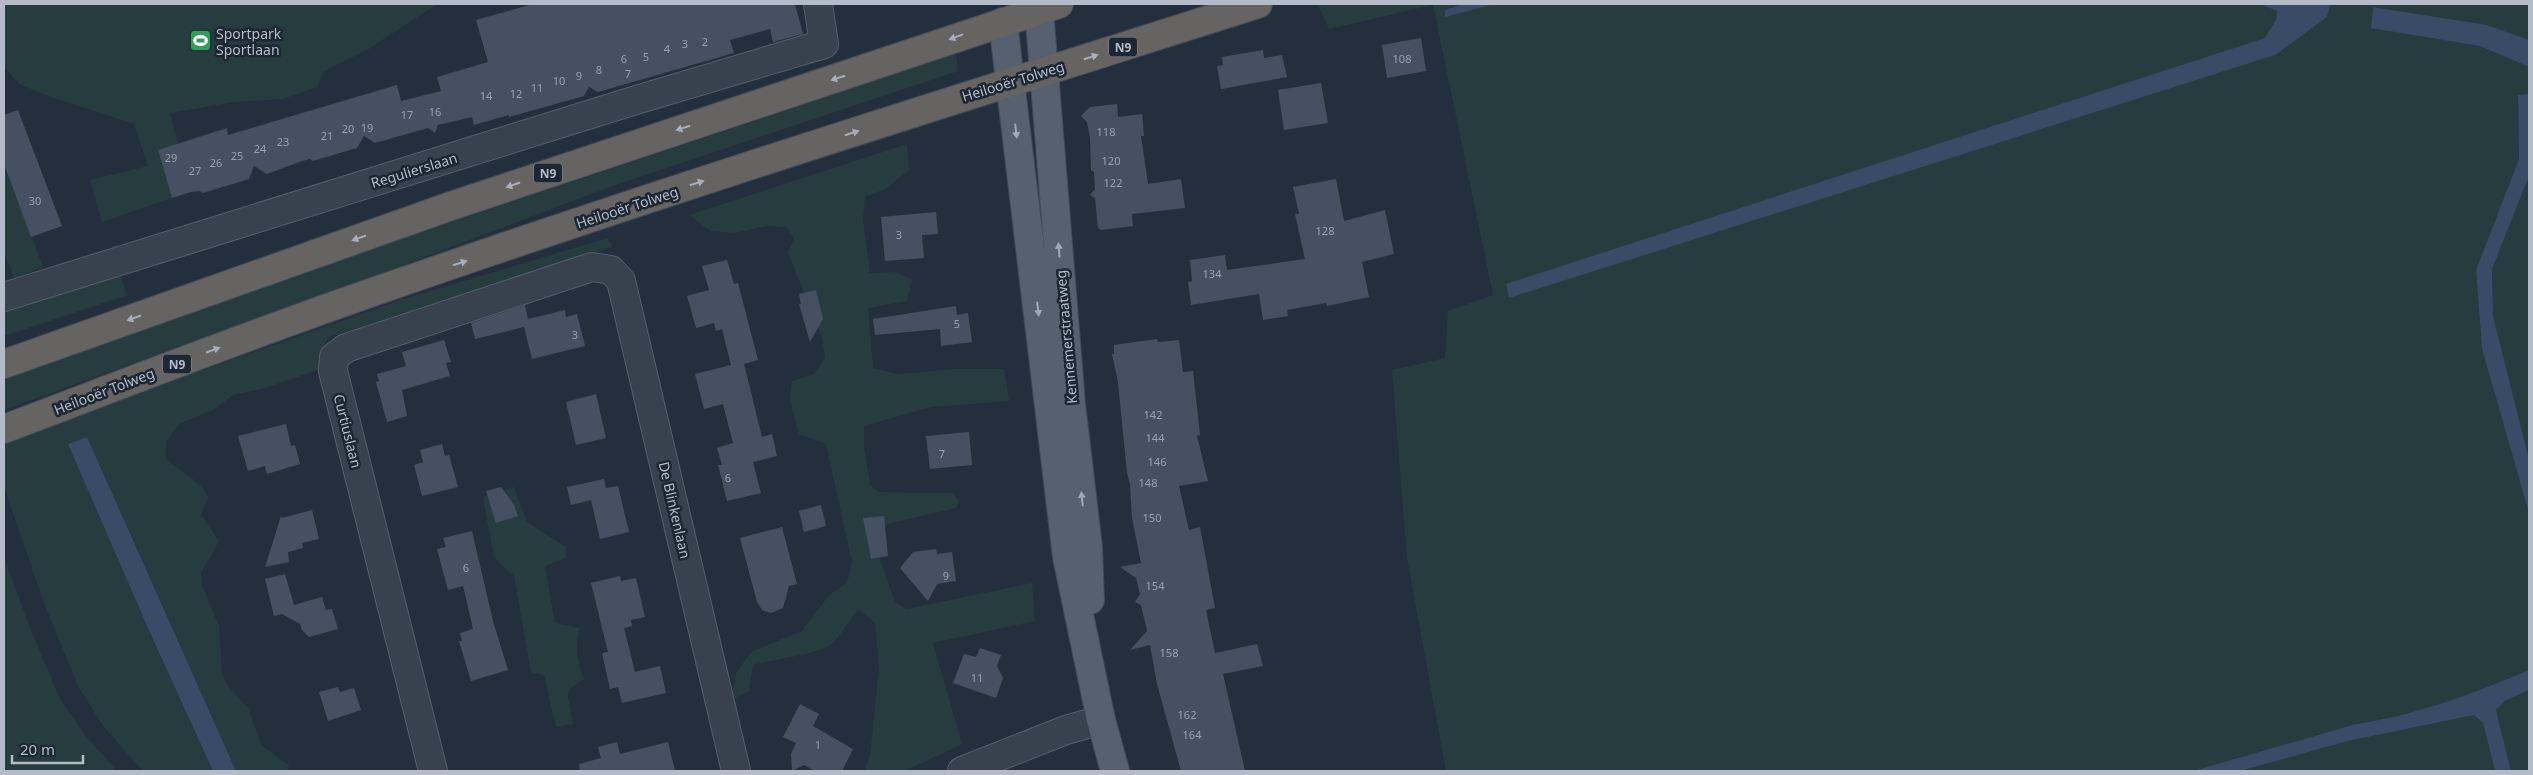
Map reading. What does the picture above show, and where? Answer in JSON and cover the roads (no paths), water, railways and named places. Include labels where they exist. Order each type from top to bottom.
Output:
[{"type":"highway","name":"Heilooër Tolweg","points":[[4,429],[163,368],[405,281],[1010,82],[1258,4]]},
{"type":"highway","name":"N9","points":[[4,364],[469,199],[1049,7]]},
{"type":"main road","name":"Kennemerstraatweg","points":[[1049,7],[1044,71],[1071,404],[1088,547],[1091,664]]},
{"type":"main road","name":"Kennemerstraatweg","points":[[1003,22],[1066,550],[1101,720],[1115,771]]},
{"type":"street","name":"Regulierslaan","points":[[4,297],[636,100],[824,44],[818,4]]},
{"type":"street","name":"Curtiuslaan","points":[[433,771],[333,371],[334,357],[346,348],[592,267]]},
{"type":"street","name":"De Blinkenlaan","points":[[592,267],[611,270],[621,281],[736,771]]},
{"type":"street","points":[[962,771],[1066,730],[1101,720]]},
{"type":"water","points":[[1464,4],[1494,4],[1445,17],[1445,10]]},
{"type":"water","points":[[2261,4],[2330,4],[2327,17],[2275,55],[1509,298],[1506,284],[2265,38],[2276,20],[2277,11]]},
{"type":"water","points":[[2373,7],[2487,25],[2529,40],[2529,67],[2480,46],[2371,28]]},
{"type":"water","points":[[2529,94],[2529,176],[2492,269],[2493,316],[2529,459],[2529,513],[2482,349],[2476,270],[2519,159],[2518,95]]},
{"type":"water","points":[[87,437],[236,771],[213,771],[151,635],[68,444]]},
{"type":"water","points":[[2529,670],[2529,690],[2505,701],[2496,710],[2511,771],[2495,771],[2483,723],[2474,715],[2348,741],[2240,771],[2193,771],[2356,724],[2422,709],[2487,687]]},
{"type":"place","name":"Sportpark Sportlaan","points":[[200,41]]}]
